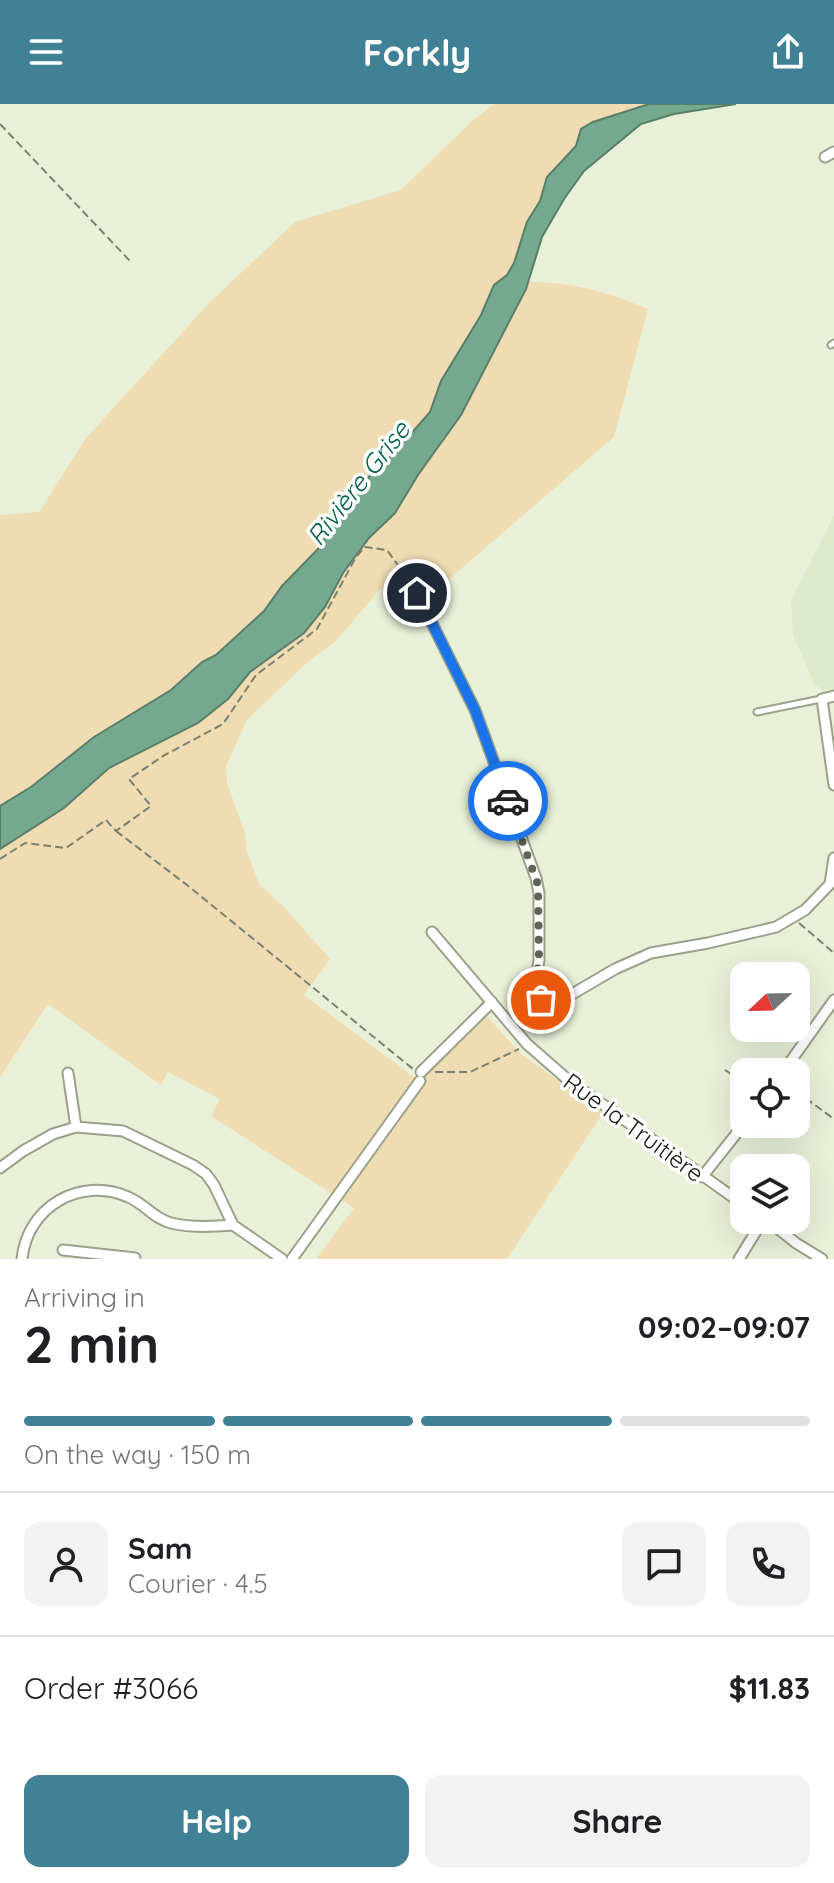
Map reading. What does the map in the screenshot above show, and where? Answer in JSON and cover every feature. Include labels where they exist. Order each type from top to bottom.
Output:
[{"type":"street","points":[[417,593],[475,710],[536,878],[539,893],[539,960],[535,986],[546,1004],[557,1003],[615,969],[651,953],[776,927],[805,910],[830,884],[834,858]]},
{"type":"street","points":[[834,696],[822,699],[834,785]]},
{"type":"street","name":"Rue la Truitière","points":[[432,932],[527,1044],[567,1079],[730,1196]]},
{"type":"street","points":[[793,1058],[834,1000]]},
{"type":"street","points":[[292,1259],[420,1077],[492,1002]]},
{"type":"street","points":[[68,1073],[76,1127]]},
{"type":"street","points":[[0,1168],[53,1134],[76,1127],[123,1131],[193,1165],[214,1185],[233,1225],[282,1259]]},
{"type":"street","points":[[702,1177],[733,1138]]},
{"type":"street","points":[[22,1259],[31,1225],[46,1209],[83,1191],[102,1190],[131,1197],[169,1223],[207,1228],[233,1225]]},
{"type":"street","points":[[739,1259],[756,1234]]},
{"type":"street","points":[[785,1234],[822,1259]]},
{"type":"street","points":[[63,1250],[99,1257],[135,1258]]},
{"type":"lane","points":[[757,712],[822,699]]},
{"type":"path","points":[[0,124],[130,261]]},
{"type":"path","points":[[116,831],[151,806],[129,779],[163,756],[223,724],[256,675],[317,629],[356,557],[365,547],[387,550],[417,593]]},
{"type":"path","points":[[0,859],[25,843],[66,848],[106,820],[420,1077],[470,1072],[527,1044]]},
{"type":"path","points":[[792,918],[834,953]]},
{"type":"path","points":[[725,1070],[730,1073]]},
{"type":"path","points":[[810,1101],[834,1119]]},
{"type":"shaded area","points":[[494,104],[649,104],[593,122],[581,129],[577,146],[552,170],[540,201],[527,222],[514,263],[507,275],[494,286],[481,315],[441,381],[430,413],[354,491],[318,549],[264,611],[216,655],[202,662],[171,690],[94,737],[31,787],[0,806],[0,515],[39,512],[86,438],[210,302],[295,222],[401,190]]},
{"type":"shaded area","points":[[649,104],[736,104],[674,114],[641,124],[584,171],[542,237],[526,289],[461,415],[395,513],[369,538],[343,573],[325,607],[304,633],[250,672],[228,699],[198,723],[109,768],[64,808],[0,849],[0,806],[31,787],[94,737],[171,690],[202,662],[216,655],[264,611],[282,586],[318,549],[354,491],[396,451],[430,412],[441,381],[481,315],[494,285],[507,275],[514,263],[527,222],[540,201],[547,177],[576,146],[581,129],[593,122]]},
{"type":"shaded area","points":[[528,282],[589,289],[648,309],[614,437],[427,598],[423,589],[380,589],[337,640],[310,660],[247,720],[226,766],[227,783],[259,884],[330,959],[304,995],[419,1081],[486,1015],[520,1053],[603,1113],[507,1259],[316,1259],[354,1208],[211,1116],[220,1099],[168,1072],[161,1085],[48,1004],[0,1077],[0,849],[64,808],[109,768],[198,723],[228,699],[250,672],[304,633],[325,607],[343,573],[369,538],[395,513],[461,415]]},
{"type":"shaded area","points":[[834,515],[834,689],[823,690],[815,685],[793,635],[791,600]]},
{"type":"way so far","points":[[508,801],[538,885],[539,960],[535,986],[541,1000]]},
{"type":"route","points":[[417,593],[475,710],[508,801]]},
{"type":"water label","name":"Rivière Grise","points":[[358,483]]}]
